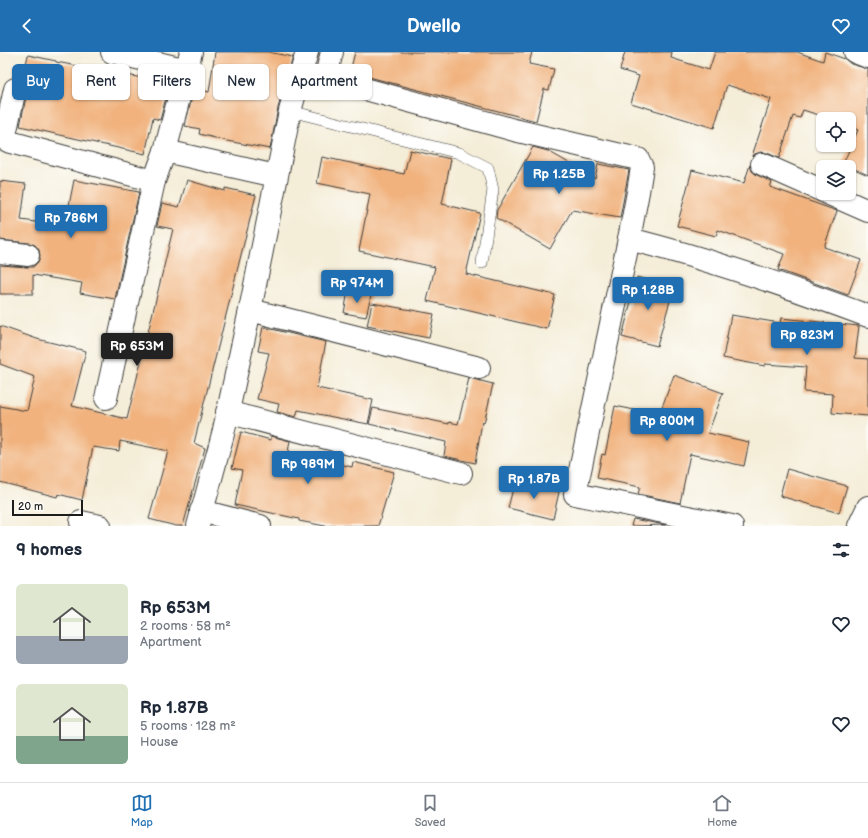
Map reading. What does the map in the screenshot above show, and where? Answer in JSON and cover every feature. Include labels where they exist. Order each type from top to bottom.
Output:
[{"type":"street","points":[[106,398],[154,181],[165,151],[189,61],[112,52]]},
{"type":"street","points":[[260,526],[200,518],[222,434],[250,310],[290,111],[307,52]]},
{"type":"street","points":[[332,52],[328,68],[329,76],[336,81],[514,130],[638,159],[642,167],[638,192],[575,494],[732,526]]},
{"type":"street","points":[[855,52],[868,57]]},
{"type":"street","points":[[13,100],[5,135],[6,140],[154,181]]},
{"type":"street","points":[[165,151],[276,176]]},
{"type":"street","points":[[762,164],[816,188]]},
{"type":"street","points":[[843,200],[868,211]]},
{"type":"street","points":[[628,239],[676,251],[815,296],[868,316]]},
{"type":"street","points":[[0,252],[28,255]]},
{"type":"street","points":[[250,310],[479,368]]},
{"type":"street","points":[[227,412],[461,473]]},
{"type":"street","points":[[860,526],[868,507]]},
{"type":"lane","points":[[290,111],[459,153],[488,168],[493,190],[482,263]]},
{"type":"building","points":[[215,52],[268,52],[293,57],[291,64],[277,64],[277,100],[280,100],[270,149],[199,134],[200,129],[185,126],[191,100],[205,100],[205,91],[209,92],[213,65],[213,100],[269,100],[269,64],[213,64]]},
{"type":"building","points":[[355,52],[532,52],[529,64],[554,69],[549,90],[544,89],[536,121],[372,78],[372,64],[352,64]]},
{"type":"building","points":[[625,52],[672,52],[671,58],[709,70],[715,52],[797,52],[823,61],[825,52],[845,59],[851,64],[868,69],[868,175],[856,170],[856,160],[845,160],[848,152],[856,152],[856,135],[858,130],[856,129],[856,112],[816,112],[816,114],[803,110],[800,118],[793,116],[779,158],[761,152],[752,156],[771,99],[727,85],[714,128],[631,103],[639,76],[620,70]]},
{"type":"building","points":[[28,55],[72,65],[72,100],[130,100],[130,76],[138,77],[138,100],[165,100],[160,120],[153,118],[145,154],[20,126],[25,100],[64,100],[64,64],[26,64]]},
{"type":"building","points":[[533,147],[548,151],[595,178],[598,164],[629,170],[620,218],[572,210],[550,249],[496,218],[497,210]]},
{"type":"building","points":[[410,150],[451,159],[442,204],[480,213],[466,274],[555,295],[547,329],[427,301],[435,267],[359,251],[370,194],[317,183],[322,157],[404,174]]},
{"type":"building","points":[[750,165],[752,171],[757,175],[772,182],[770,187],[837,211],[824,247],[861,260],[848,295],[778,270],[784,254],[718,230],[716,236],[677,226],[692,170],[744,183]]},
{"type":"building","points":[[74,180],[139,192],[115,299],[80,293],[82,283],[33,275],[33,294],[0,294],[0,265],[33,267],[38,262],[40,256],[39,250],[35,245],[0,240],[0,181],[26,184],[21,220],[65,226]]},
{"type":"building","points":[[187,180],[225,191],[225,188],[256,195],[194,443],[205,448],[183,526],[176,526],[149,519],[168,451],[120,441],[119,451],[93,447],[82,500],[58,494],[57,497],[0,482],[0,406],[27,411],[35,377],[0,364],[0,326],[37,339],[86,351],[72,406],[127,419],[173,229],[157,226],[162,203],[179,207]]},
{"type":"building","points":[[637,277],[674,287],[657,346],[622,337]]},
{"type":"building","points":[[348,291],[371,295],[366,317],[344,313]]},
{"type":"building","points":[[372,303],[434,314],[429,338],[367,326]]},
{"type":"building","points":[[731,315],[780,323],[781,318],[859,326],[855,358],[868,359],[868,416],[832,413],[833,394],[804,392],[806,367],[765,364],[765,366],[723,358]]},
{"type":"building","points":[[263,327],[326,342],[317,388],[373,400],[368,424],[298,410],[296,417],[277,412],[279,404],[257,399],[269,353],[258,351]]},
{"type":"building","points":[[674,375],[723,393],[708,433],[749,442],[744,466],[690,454],[680,503],[638,494],[640,487],[597,478],[602,454],[605,455],[615,406],[659,415]]},
{"type":"building","points":[[469,378],[493,384],[484,423],[482,422],[475,463],[444,456],[446,442],[369,424],[373,408],[449,424],[449,422],[458,424]]},
{"type":"building","points":[[241,432],[271,440],[271,436],[290,441],[288,452],[352,467],[353,462],[394,472],[378,526],[325,526],[235,505],[242,470],[232,468]]},
{"type":"building","points":[[787,469],[847,486],[839,513],[780,496]]},
{"type":"building","points":[[515,481],[559,492],[553,519],[508,508]]},
{"type":"building","points":[[633,519],[666,525],[631,526]]}]
